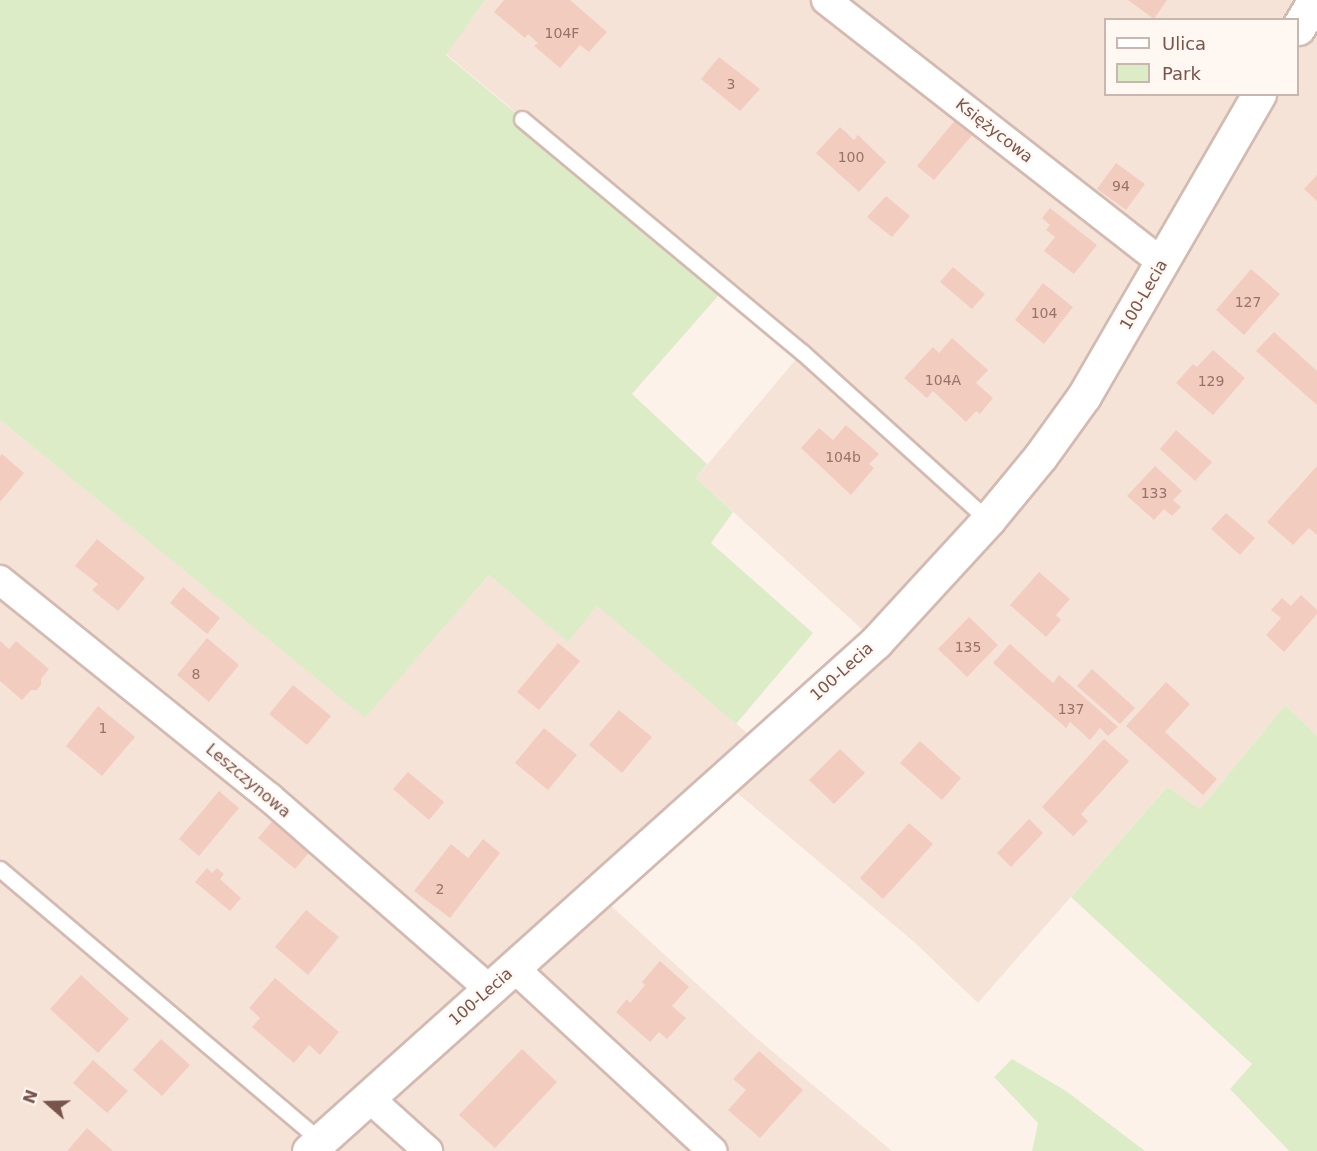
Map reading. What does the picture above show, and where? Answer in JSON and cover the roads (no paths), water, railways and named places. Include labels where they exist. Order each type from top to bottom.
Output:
[{"type":"street","name":"Księżycowa","points":[[826,0],[1163,263]]},
{"type":"street","points":[[1299,26],[1315,0]]},
{"type":"street","name":"100-Lecia","points":[[314,1146],[876,642],[988,520],[1040,458],[1084,396],[1258,96]]},
{"type":"street","name":"Leszczynowa","points":[[0,580],[268,797],[489,989]]},
{"type":"street","points":[[514,968],[712,1151]]},
{"type":"street","points":[[368,1097],[428,1151]]},
{"type":"lane","points":[[522,119],[802,352],[988,520]]},
{"type":"lane","points":[[0,869],[314,1146]]}]
